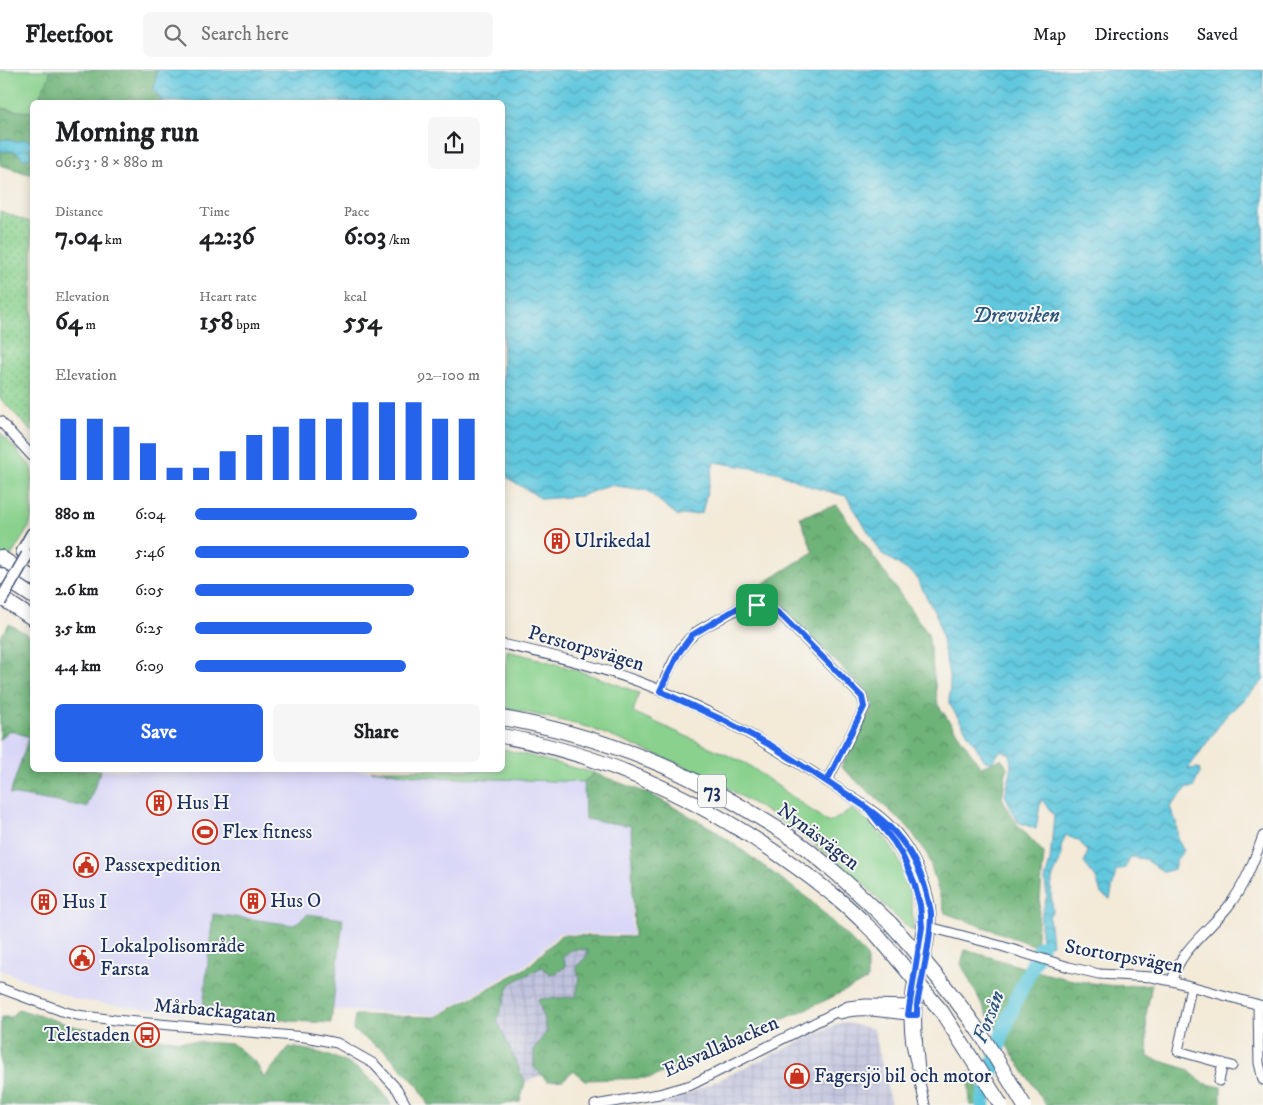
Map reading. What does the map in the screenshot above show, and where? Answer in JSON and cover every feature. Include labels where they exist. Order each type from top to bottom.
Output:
[{"type":"highway","points":[[0,557],[30,577]]},
{"type":"highway","points":[[0,576],[30,595]]},
{"type":"highway","points":[[0,598],[30,617]]},
{"type":"highway","name":"Nynäsvägen","points":[[505,719],[596,740],[654,762],[704,786],[787,835],[845,881],[890,923],[921,956],[982,1037],[1024,1105]]},
{"type":"highway","name":"Nynäsvägen","points":[[505,737],[586,758],[646,780],[696,803],[770,848],[833,894],[877,935],[942,1012],[1001,1105]]},
{"type":"main road","points":[[0,590],[27,551]]},
{"type":"main road","points":[[0,602],[27,551]]},
{"type":"street","points":[[0,421],[30,454]]},
{"type":"street","points":[[660,691],[678,654],[692,635],[741,606],[757,605],[770,607],[782,616],[862,697],[864,707],[827,781]]},
{"type":"street","name":"Perstorpsvägen","points":[[505,645],[599,668],[660,691],[725,721],[772,746],[867,808],[894,842],[903,857],[914,882],[926,927],[913,1005],[920,1082],[925,1105]]},
{"type":"street","points":[[1172,981],[1175,968],[1183,956],[1228,906],[1241,887],[1256,857],[1263,836]]},
{"type":"street","name":"Stortorpsvägen","points":[[926,927],[1099,974],[1152,977],[1261,1005]]},
{"type":"street","points":[[1191,987],[1178,1051],[1232,1066]]},
{"type":"street","name":"Mårbackagatan","points":[[0,988],[77,1015],[305,1037],[337,1043],[374,1064],[397,1089],[406,1105]]},
{"type":"street","name":"Edsvallabacken","points":[[595,1105],[659,1094],[691,1085],[828,1017],[838,1010],[855,1004],[913,1005]]},
{"type":"street","points":[[1261,1005],[1258,1062],[1263,1080]]},
{"type":"street","name":"Edsvallabacken","points":[[828,1017],[849,1011],[865,1010],[913,1015]]},
{"type":"street","points":[[1219,1081],[1223,1063]]},
{"type":"shaded area","name":"Telestaden","points":[[9,730],[30,735],[30,772],[388,772],[432,777],[584,782],[585,819],[631,826],[632,935],[560,933],[526,965],[436,1015],[333,1010],[344,919],[308,914],[294,925],[214,915],[201,1016],[78,1000],[0,970],[0,740]]},
{"type":"shaded area","points":[[573,949],[588,950],[587,956],[576,967],[579,977],[576,997],[538,1000],[547,1031],[534,1049],[534,1067],[541,1075],[525,1082],[497,1020],[510,985]]},
{"type":"shaded area","points":[[842,1022],[874,1029],[891,1105],[654,1105],[671,1102]]},
{"type":"green space","points":[[0,70],[50,70],[50,76],[40,96],[40,100],[30,100],[30,112],[0,108]]},
{"type":"green space","points":[[50,70],[157,70],[154,90],[162,100],[40,100]]},
{"type":"green space","points":[[0,108],[30,112],[30,174],[0,165],[0,152],[15,151],[19,156],[29,147],[8,139],[0,140]]},
{"type":"green space","points":[[0,211],[30,222],[30,430],[0,398]]},
{"type":"green space","points":[[0,432],[30,466],[30,523],[9,559],[0,554]]},
{"type":"green space","points":[[837,505],[928,634],[938,705],[981,767],[1001,759],[1007,767],[1002,798],[1017,824],[1044,853],[1036,946],[945,913],[928,856],[909,828],[841,767],[873,707],[870,695],[779,606],[764,601],[764,583],[813,552],[800,517]]},
{"type":"green space","points":[[9,624],[30,636],[30,772],[100,772],[87,807],[10,794],[29,737],[9,730],[0,740],[0,637]]},
{"type":"green space","points":[[507,651],[574,669],[639,693],[633,712],[747,764],[829,823],[853,809],[888,842],[901,865],[912,905],[913,931],[892,913],[864,884],[817,846],[772,815],[729,789],[679,764],[588,727],[505,707]]},
{"type":"green space","points":[[505,750],[594,773],[584,782],[432,777],[388,772],[505,772]]},
{"type":"green space","points":[[594,773],[652,795],[713,829],[810,900],[867,956],[867,980],[820,1003],[651,1078],[586,1080],[573,1071],[563,1080],[547,1081],[534,1067],[534,1049],[547,1031],[538,999],[576,997],[579,977],[576,967],[587,956],[588,950],[573,949],[562,956],[566,966],[558,972],[550,974],[542,967],[510,984],[497,1020],[525,1082],[520,1102],[498,1105],[428,1105],[419,1087],[386,1052],[353,1030],[355,1015],[436,1017],[528,967],[561,935],[634,937],[631,826],[585,819],[584,782]]},
{"type":"green space","points":[[213,914],[294,925],[308,914],[343,919],[331,1023],[289,1021],[252,1013],[203,1006]]},
{"type":"green space","points":[[965,950],[1082,982],[1125,986],[1152,984],[1146,1015],[1148,1057],[1187,1069],[1203,1083],[1221,1087],[1221,1105],[1046,1105],[990,1020],[961,964]]},
{"type":"green space","points":[[18,1009],[77,1027],[182,1041],[233,1044],[256,1063],[264,1078],[289,1047],[304,1049],[348,1063],[372,1080],[391,1105],[0,1105],[1,1017],[11,1017]]},
{"type":"green space","points":[[968,1072],[989,1105],[970,1105]]},
{"type":"water","name":"Drevviken","points":[[157,70],[1263,70],[1263,681],[1225,717],[1188,769],[1199,768],[1200,773],[1193,788],[1187,788],[1170,807],[1176,821],[1178,840],[1184,851],[1176,860],[1174,869],[1164,872],[1145,859],[1131,857],[1125,868],[1116,871],[1110,899],[1101,894],[1096,878],[1084,863],[1088,851],[1079,841],[1066,835],[1061,846],[1061,858],[1052,879],[1051,896],[1053,911],[1049,916],[1052,944],[1041,947],[1041,917],[1047,896],[1045,880],[1050,861],[1054,815],[1041,799],[1036,829],[1018,822],[1005,795],[1011,772],[1010,754],[1001,750],[992,762],[985,761],[949,703],[950,680],[938,619],[915,575],[882,554],[846,496],[812,487],[777,472],[714,462],[702,513],[678,516],[646,490],[609,485],[581,496],[542,499],[505,476],[505,100],[162,100],[154,90]]},
{"type":"water","points":[[8,139],[14,142],[24,139],[30,141],[28,149],[30,157],[25,160],[15,151],[0,152],[0,140]]},
{"type":"waterway","name":"Forsån","points":[[983,1105],[1002,1035],[1041,947]]},
{"type":"place","name":"Ulrikedal","points":[[557,541]]},
{"type":"place","name":"Hus H","points":[[159,803]]},
{"type":"place","name":"Flex fitness","points":[[205,832]]},
{"type":"place","name":"Passexpedition","points":[[86,865]]},
{"type":"place","name":"Hus O","points":[[253,901]]},
{"type":"place","name":"Hus I","points":[[44,902]]},
{"type":"place","name":"Lokalpolisområde Farsta","points":[[82,958]]},
{"type":"place","name":"Telestaden","points":[[147,1035]]},
{"type":"place","name":"Fagersjö bil och motor","points":[[797,1076]]},
{"type":"route","points":[[757,605],[741,606],[692,635],[678,654],[660,691],[725,721],[772,746],[867,808],[894,842],[914,882],[920,905],[922,927],[908,1015],[917,1015],[931,914],[930,904],[921,876],[902,839],[883,820],[867,808],[827,781],[864,707],[862,697],[782,616],[770,607],[757,605]]}]
